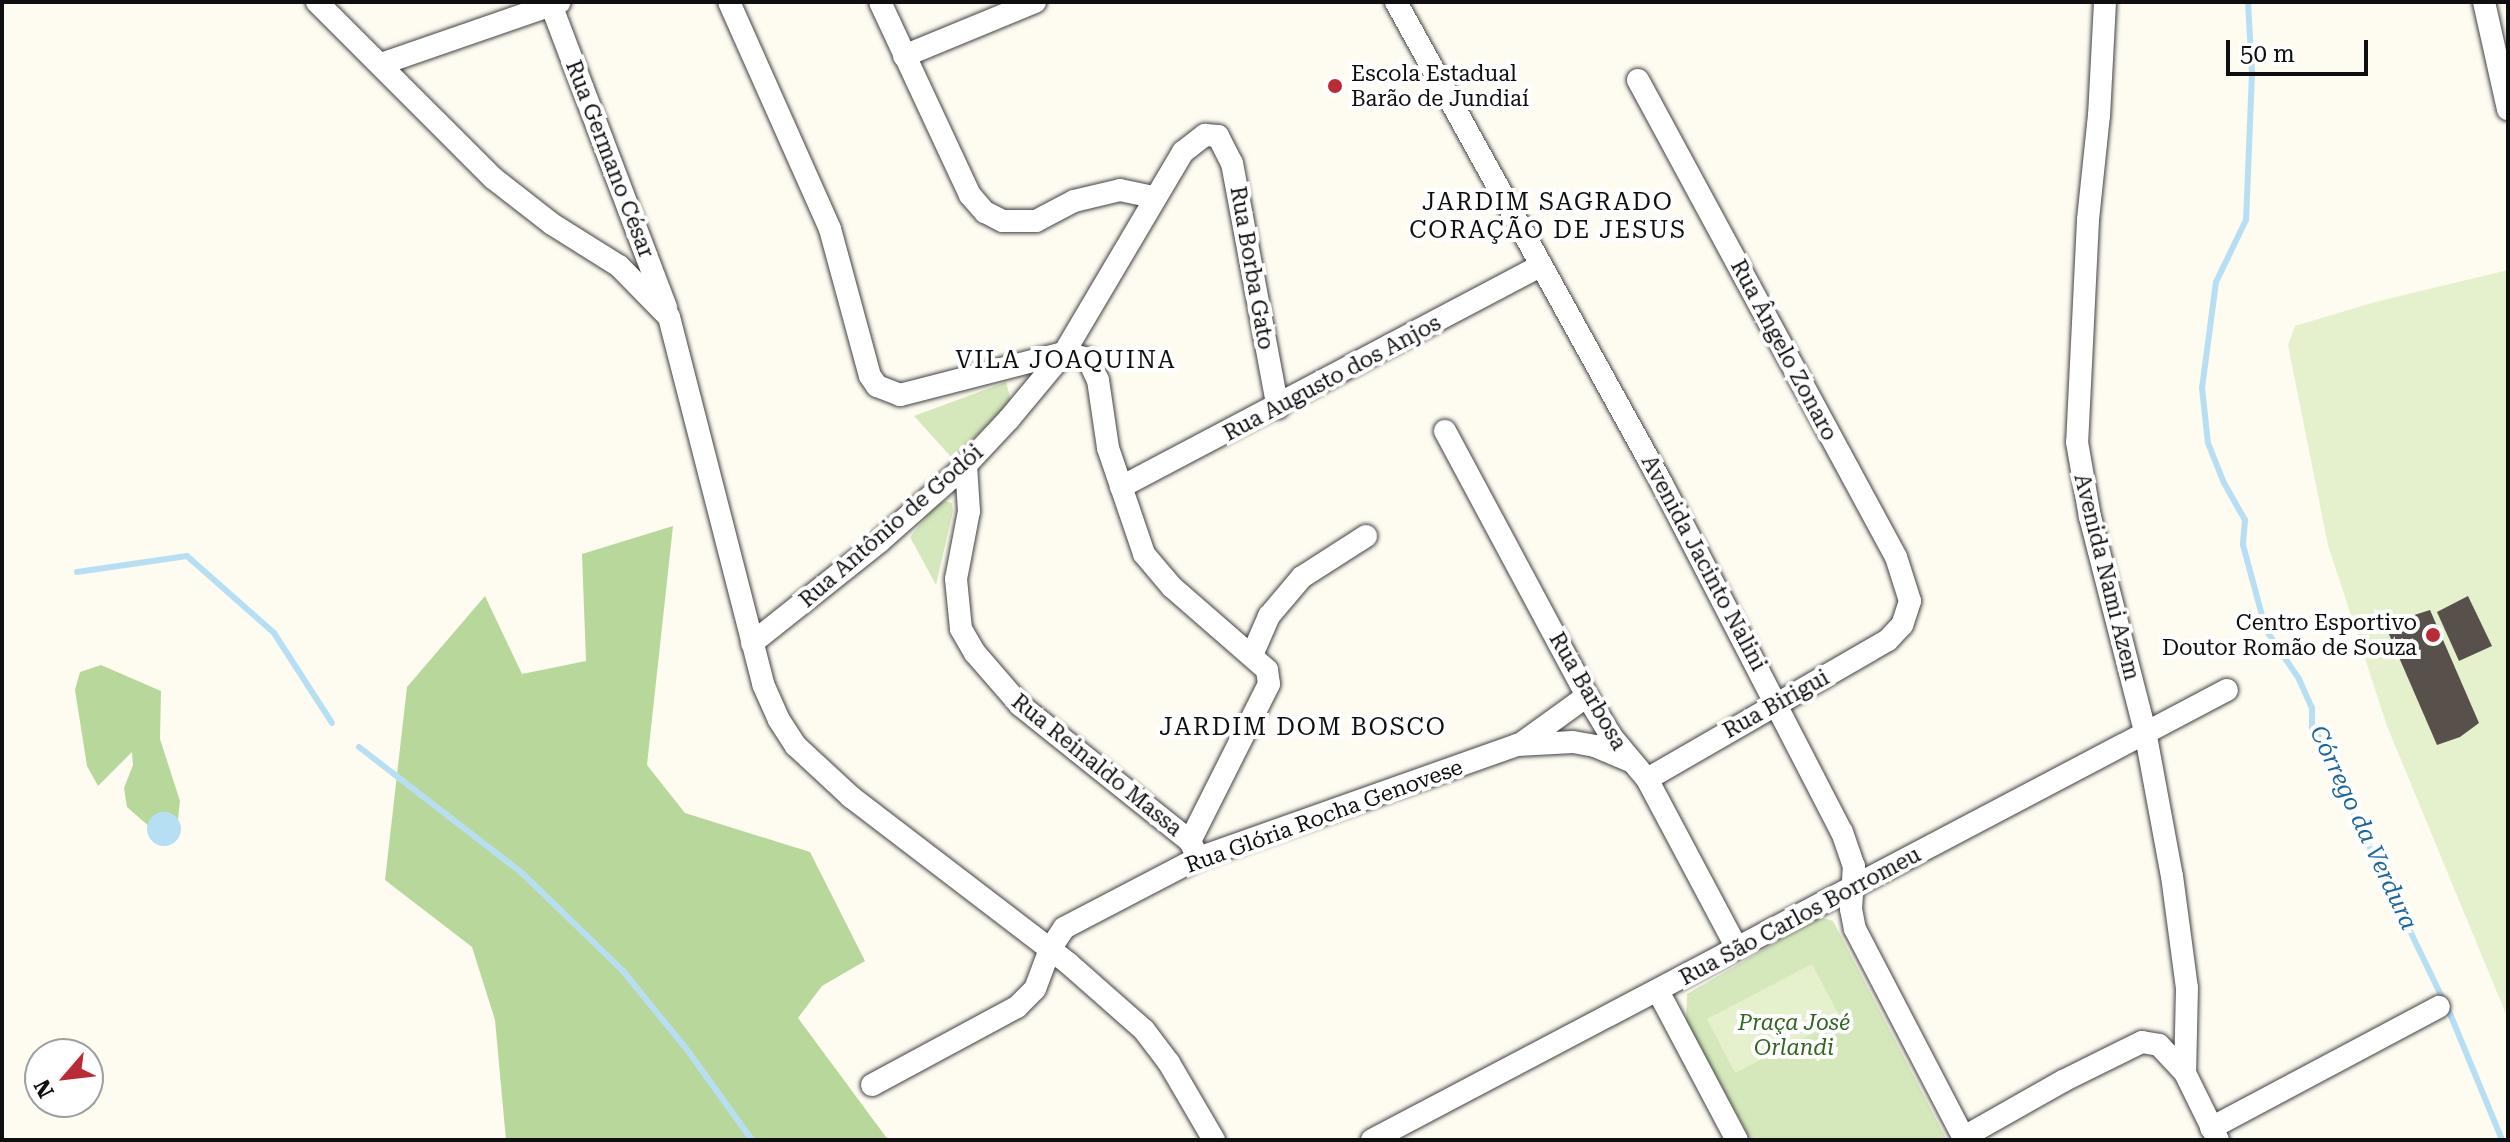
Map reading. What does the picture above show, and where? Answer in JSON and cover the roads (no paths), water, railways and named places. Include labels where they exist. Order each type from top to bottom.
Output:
[{"type":"street","points":[[317,2],[493,178],[552,224],[619,266],[669,317]]},
{"type":"street","points":[[729,2],[830,229],[870,376],[877,386],[900,395],[1064,353],[1088,359],[1094,368],[1108,448],[1139,542],[1151,563],[1172,587],[1252,655],[1270,677],[1194,849]]},
{"type":"street","points":[[880,2],[970,195],[985,212],[1003,221],[1036,221],[1074,201],[1120,190],[1154,197]]},
{"type":"street","points":[[904,56],[1035,2]]},
{"type":"street","name":"Avenida Jacinto Nalini","points":[[1396,2],[1661,482],[1776,701],[1851,851],[1855,929],[1964,1138]]},
{"type":"street","name":"Avenida Nami Azem","points":[[2105,2],[2099,115],[2088,220],[2077,442],[2090,517],[2145,731],[2172,876],[2187,988],[2185,1073],[2214,1134]]},
{"type":"street","points":[[2484,2],[2508,109]]},
{"type":"street","points":[[381,64],[554,3]]},
{"type":"street","name":"Rua Germano César","points":[[554,3],[669,317],[752,643],[779,720],[816,767],[1050,949],[1144,1030],[1169,1063],[1214,1140]]},
{"type":"street","name":"Rua Ângelo Zonaro","points":[[1638,80],[1896,557],[1910,601],[1902,625]]},
{"type":"street","name":"Rua Antônio de Godói","points":[[752,643],[879,542],[966,465],[1064,353],[1154,197],[1192,141],[1214,134]]},
{"type":"street","name":"Rua Borba Gato","points":[[1214,134],[1223,141],[1232,163],[1278,408]]},
{"type":"street","name":"Rua Augusto dos Anjos","points":[[1121,487],[1278,408],[1540,266]]},
{"type":"street","name":"Rua Barbosa","points":[[1445,431],[1587,696],[1630,761],[1647,779],[1737,948]]},
{"type":"street","name":"Rua Reinaldo Massa","points":[[966,465],[969,511],[956,579],[961,629],[975,653],[1020,705],[1194,849]]},
{"type":"street","points":[[1252,655],[1269,616],[1302,577],[1366,536]]},
{"type":"street","name":"Rua Birigui","points":[[1647,779],[1776,701],[1868,653],[1902,625]]},
{"type":"street","name":"Rua São Carlos Borromeu","points":[[1372,1140],[2227,690]]},
{"type":"street","name":"Rua Glória Rocha Genovese","points":[[1517,745],[1587,696]]},
{"type":"street","name":"Rua Glória Rocha Genovese","points":[[872,1085],[1017,1007],[1035,989],[1050,949],[1064,928],[1194,849],[1517,745],[1573,742],[1595,746],[1630,761]]},
{"type":"street","points":[[1658,991],[1737,1140]]},
{"type":"street","points":[[2214,1134],[2439,1007]]},
{"type":"street","points":[[1964,1138],[2063,1081],[2142,1042],[2159,1045],[2185,1073]]},
{"type":"water","points":[[164,812],[176,817],[181,829],[176,841],[164,846],[152,841],[147,829],[152,817]]},
{"type":"waterway","name":"Córrego da Verdura","points":[[2248,2],[2252,73],[2246,220],[2216,282],[2202,388],[2208,443],[2224,483],[2245,520],[2243,545],[2266,630],[2299,679],[2312,708],[2312,728],[2325,744],[2334,773],[2451,1016],[2502,1140]]},
{"type":"waterway","points":[[77,572],[187,556],[274,633],[332,723]]},
{"type":"waterway","points":[[359,747],[522,873],[623,971],[688,1051],[752,1140]]},
{"type":"place","name":"Escola Estadual Barão de Jundiaí","points":[[1335,86]]},
{"type":"place","name":"Centro Esportivo Doutor Romão de Souza","points":[[2433,635]]},
{"type":"district","name":"JARDIM SAGRADO CORAÇÃO DE JESUS","points":[[1548,217]]},
{"type":"district","name":"VILA JOAQUINA","points":[[1066,361]]},
{"type":"district","name":"JARDIM DOM BOSCO","points":[[1303,728]]},
{"type":"park label","name":"Praça José Orlandi","points":[[1794,1034]]}]
